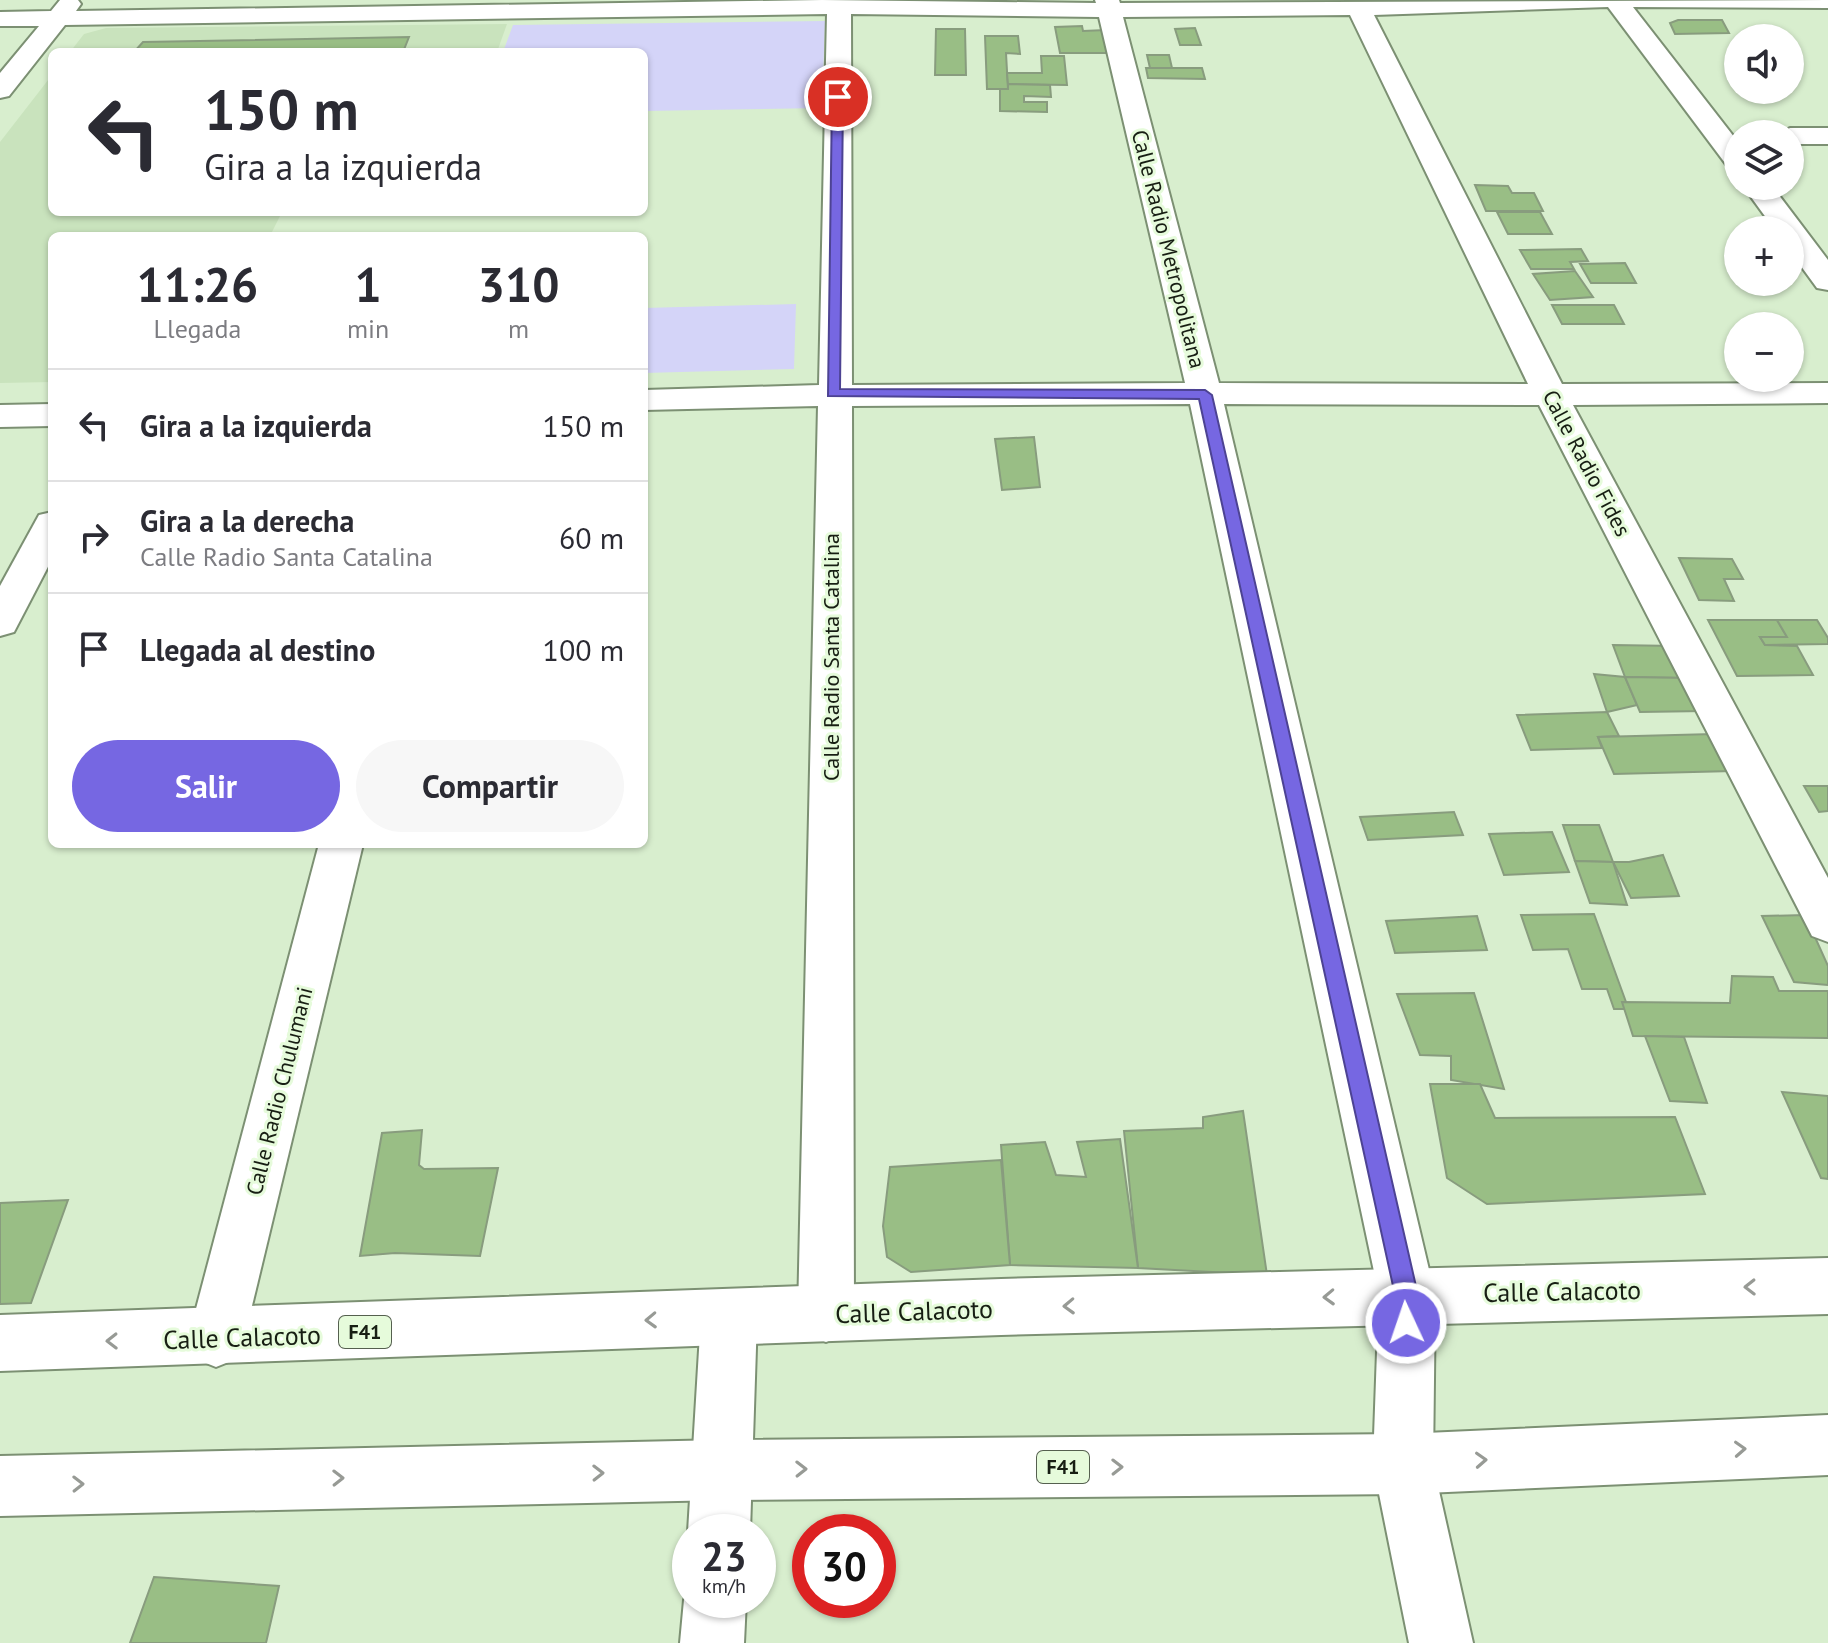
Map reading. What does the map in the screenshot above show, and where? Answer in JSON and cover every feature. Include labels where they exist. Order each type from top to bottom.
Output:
[{"type":"street","points":[[1615,0],[1724,130]]},
{"type":"street","points":[[0,19],[64,9],[1828,1]]},
{"type":"street","name":"Calle Radio Santa Catalina","points":[[826,1314],[839,4]]},
{"type":"street","name":"Calle Radio Fides","points":[[1357,4],[1551,396],[1828,922]]},
{"type":"street","name":"Calle Radio Metropolitana","points":[[1109,5],[1205,395],[1407,1295],[1403,1464],[1441,1643]]},
{"type":"street","points":[[0,90],[64,9]]},
{"type":"street","points":[[1804,136],[1828,136]]},
{"type":"street","points":[[1804,249],[1828,281]]},
{"type":"street","points":[[648,400],[833,393],[1551,396],[1828,393]]},
{"type":"street","points":[[0,416],[48,415]]},
{"type":"street","points":[[0,622],[48,532]]},
{"type":"street","name":"Calle Radio Chulumani","points":[[216,1339],[340,848]]},
{"type":"street","name":"Calle Calacoto","points":[[0,1343],[216,1339],[729,1317],[1407,1295],[1828,1286]]},
{"type":"street","points":[[720,1514],[729,1317]]},
{"type":"street","name":"F41","points":[[0,1486],[723,1470],[1403,1464],[1828,1445]]},
{"type":"street","points":[[712,1643],[714,1618]]},
{"type":"shaded area","points":[[825,21],[822,108],[648,111],[648,48],[504,48],[513,25]]},
{"type":"shaded area","points":[[507,24],[498,48],[73,48],[84,34],[106,28]]},
{"type":"shaded area","points":[[48,80],[48,216],[280,216],[272,232],[48,232],[48,382],[0,383],[0,142]]},
{"type":"shaded area","points":[[796,304],[794,369],[648,373],[648,308]]},
{"type":"building","points":[[1678,20],[1722,20],[1724,33],[1675,34],[1670,23]]},
{"type":"building","points":[[1082,26],[1083,31],[1106,30],[1119,53],[1060,53],[1055,27]]},
{"type":"building","points":[[1195,28],[1201,45],[1180,45],[1175,29]]},
{"type":"building","points":[[936,29],[965,29],[966,75],[935,75]]},
{"type":"building","points":[[985,36],[1018,36],[1020,54],[1006,53],[1008,89],[987,89]]},
{"type":"building","points":[[409,37],[405,48],[138,48],[143,42]]},
{"type":"building","points":[[1147,55],[1169,55],[1172,68],[1150,68]]},
{"type":"building","points":[[1041,56],[1064,56],[1067,85],[1008,84],[1007,73],[1042,73]]},
{"type":"building","points":[[1146,68],[1202,68],[1205,79],[1148,78]]},
{"type":"building","points":[[1008,84],[1050,85],[1051,97],[1024,96],[1024,102],[1047,102],[1047,112],[1000,111],[1000,89],[1008,89]]},
{"type":"building","points":[[1475,185],[1508,186],[1512,193],[1534,193],[1543,211],[1486,211]]},
{"type":"building","points":[[1497,212],[1540,212],[1552,234],[1508,234]]},
{"type":"building","points":[[1581,249],[1588,261],[1570,262],[1574,269],[1531,269],[1520,250]]},
{"type":"building","points":[[1625,263],[1636,283],[1591,283],[1580,264]]},
{"type":"building","points":[[1575,271],[1593,297],[1550,300],[1533,274]]},
{"type":"building","points":[[1552,305],[1614,305],[1624,324],[1562,324]]},
{"type":"building","points":[[1034,437],[1040,487],[1002,490],[995,439]]},
{"type":"building","points":[[1679,558],[1732,559],[1743,579],[1724,579],[1734,601],[1699,600]]},
{"type":"building","points":[[1708,620],[1777,620],[1787,637],[1760,637],[1765,645],[1797,646],[1813,675],[1737,676]]},
{"type":"building","points":[[1777,620],[1817,620],[1828,638],[1828,644],[1765,645],[1760,637],[1787,637]]},
{"type":"building","points":[[1613,645],[1676,646],[1689,678],[1625,677]]},
{"type":"building","points":[[1594,674],[1625,677],[1637,705],[1607,712]]},
{"type":"building","points":[[1625,677],[1689,678],[1704,711],[1640,712]]},
{"type":"building","points":[[1607,712],[1619,736],[1598,737],[1602,748],[1531,750],[1517,715]]},
{"type":"building","points":[[1714,734],[1732,771],[1614,774],[1598,737]]},
{"type":"building","points":[[1804,786],[1828,786],[1828,811],[1819,812]]},
{"type":"building","points":[[1454,812],[1463,835],[1368,840],[1360,817]]},
{"type":"building","points":[[1563,825],[1599,825],[1613,862],[1575,861]]},
{"type":"building","points":[[1552,832],[1569,872],[1504,875],[1489,834]]},
{"type":"building","points":[[1663,855],[1679,896],[1631,898],[1613,862]]},
{"type":"building","points":[[1575,861],[1613,862],[1627,905],[1590,903]]},
{"type":"building","points":[[1594,914],[1628,1009],[1614,1009],[1607,989],[1582,989],[1568,949],[1533,950],[1521,915]]},
{"type":"building","points":[[1805,915],[1828,966],[1828,985],[1794,982],[1762,916]]},
{"type":"building","points":[[1477,916],[1487,950],[1395,953],[1386,921]]},
{"type":"building","points":[[1732,976],[1773,977],[1779,991],[1828,991],[1828,1038],[1633,1036],[1622,1002],[1730,1003]]},
{"type":"building","points":[[1474,993],[1504,1089],[1451,1080],[1451,1056],[1420,1055],[1397,994]]},
{"type":"building","points":[[1645,1036],[1684,1037],[1707,1103],[1670,1101]]},
{"type":"building","points":[[1430,1084],[1480,1084],[1495,1118],[1675,1117],[1705,1194],[1487,1204],[1447,1178]]},
{"type":"building","points":[[1782,1092],[1828,1096],[1828,1179],[1821,1178]]},
{"type":"building","points":[[1243,1111],[1267,1275],[1138,1268],[1124,1131],[1203,1128],[1203,1117]]},
{"type":"building","points":[[422,1130],[419,1165],[424,1169],[498,1168],[480,1256],[395,1253],[360,1256],[382,1133]]},
{"type":"building","points":[[1120,1139],[1138,1268],[1010,1265],[1001,1145],[1045,1142],[1056,1175],[1086,1177],[1077,1142]]},
{"type":"building","points":[[1001,1160],[1010,1265],[911,1272],[887,1257],[883,1226],[890,1167]]},
{"type":"building","points":[[68,1200],[31,1303],[0,1304],[0,1203]]},
{"type":"building","points":[[154,1577],[279,1586],[266,1643],[130,1643]]},
{"type":"route","points":[[838,97],[833,393],[1205,395],[1407,1295],[1406,1323]]}]
